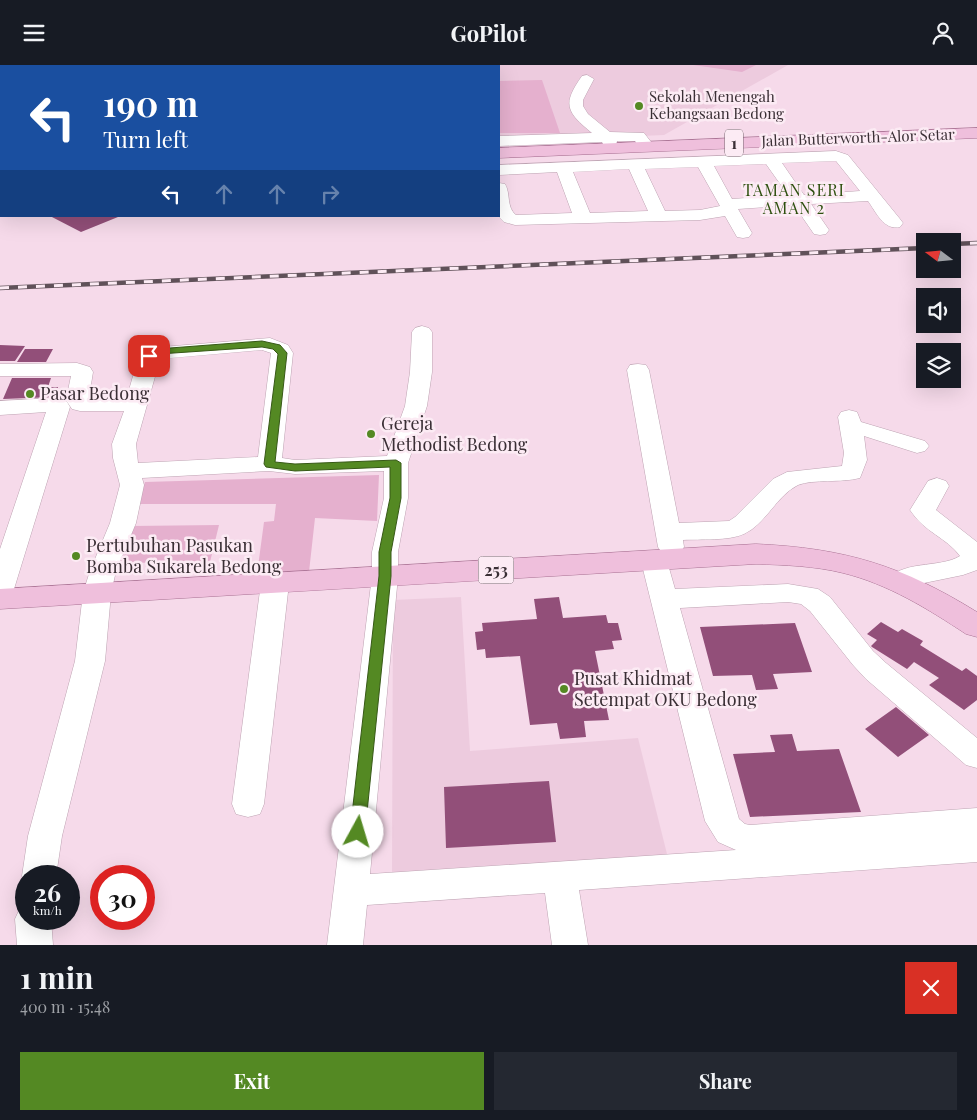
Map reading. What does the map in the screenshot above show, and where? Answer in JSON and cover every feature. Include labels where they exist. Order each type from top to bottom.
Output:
[{"type":"main road","name":"Jalan Butterworth-Alor Setar","points":[[500,153],[610,143],[647,147],[973,133]]},
{"type":"main road","name":"253","points":[[0,599],[385,576],[665,551],[792,555],[823,559],[858,567],[899,583],[977,626]]},
{"type":"street","points":[[587,79],[576,101],[576,108],[579,115],[610,143]]},
{"type":"street","points":[[500,141],[610,143]]},
{"type":"street","points":[[500,170],[839,157],[842,158],[894,223]]},
{"type":"street","points":[[770,159],[820,230]]},
{"type":"street","points":[[703,161],[743,233]]},
{"type":"street","points":[[635,164],[658,215]]},
{"type":"street","points":[[563,167],[583,218]]},
{"type":"street","points":[[500,200],[504,215],[510,219],[700,215],[728,207],[798,200],[871,196]]},
{"type":"street","points":[[345,945],[385,576],[385,552],[396,498],[396,463],[416,406],[422,332]]},
{"type":"street","points":[[40,865],[44,836],[90,661],[97,593],[103,571],[123,523],[132,485],[124,444],[137,404],[149,356],[154,352],[262,344],[276,347],[282,353],[270,464]]},
{"type":"street","points":[[0,370],[77,369],[82,373],[77,400],[80,404],[137,404]]},
{"type":"street","points":[[638,370],[665,551],[664,599],[725,829],[732,834],[750,839],[977,822]]},
{"type":"street","points":[[0,408],[53,405],[59,407],[0,589]]},
{"type":"street","points":[[665,551],[734,529],[744,523],[789,479],[851,473],[855,467],[856,458],[849,422],[917,446]]},
{"type":"street","points":[[128,471],[270,464],[295,467],[396,463]]},
{"type":"street","points":[[899,583],[918,575],[963,566],[970,562],[973,556],[961,539],[927,516],[924,509],[937,487]]},
{"type":"street","points":[[248,804],[275,583]]},
{"type":"street","points":[[664,599],[788,593],[808,596],[820,604],[863,659],[977,756]]},
{"type":"street","points":[[352,891],[977,848]]},
{"type":"street","points":[[560,877],[570,945]]},
{"type":"street","points":[[34,930],[36,945]]},
{"type":"shaded area","name":"Sekolah Menengah Kebangsaan Bedong","points":[[500,65],[788,65],[664,135],[500,142]]},
{"type":"shaded area","points":[[693,65],[756,65],[742,72]]},
{"type":"shaded area","points":[[542,80],[560,133],[500,133],[500,81]]},
{"type":"shaded area","points":[[379,475],[377,521],[315,518],[309,572],[257,574],[264,522],[274,521],[276,504],[138,504],[145,482]]},
{"type":"shaded area","points":[[219,525],[210,562],[119,563],[131,526]]},
{"type":"shaded area","points":[[461,597],[470,751],[638,738],[669,862],[392,876],[393,600]]},
{"type":"building","points":[[52,217],[118,217],[81,232]]},
{"type":"building","points":[[0,345],[25,346],[15,361],[0,361]]},
{"type":"building","points":[[25,349],[53,349],[46,362],[17,362]]},
{"type":"building","name":"Pasar Bedong","points":[[12,378],[51,378],[48,387],[58,387],[55,397],[3,399]]},
{"type":"building","name":"Pusat Khidmat Setempat OKU Bedong","points":[[559,597],[563,618],[606,615],[608,623],[618,623],[622,640],[612,641],[614,649],[595,651],[609,720],[584,721],[586,737],[560,739],[557,723],[530,725],[520,656],[486,658],[485,649],[477,650],[475,632],[483,631],[482,623],[537,619],[534,599]]},
{"type":"building","points":[[881,622],[898,632],[902,629],[923,641],[920,645],[962,671],[966,668],[977,676],[977,700],[964,710],[929,685],[939,678],[914,662],[907,669],[872,647],[877,640],[867,634]]},
{"type":"building","points":[[795,623],[812,672],[773,674],[778,689],[756,690],[752,675],[713,676],[700,627]]},
{"type":"building","points":[[896,707],[929,735],[898,757],[865,729]]},
{"type":"building","points":[[792,734],[797,751],[839,749],[861,812],[750,817],[733,754],[775,752],[770,735]]},
{"type":"building","points":[[549,781],[556,842],[446,848],[444,787]]},
{"type":"railway","points":[[961,244],[977,243]]},
{"type":"railway","points":[[0,288],[916,248]]},
{"type":"place","name":"Sekolah Menengah Kebangsaan Bedong","points":[[639,106]]},
{"type":"place","name":"Pasar Bedong","points":[[30,394]]},
{"type":"place","name":"Gereja Methodist Bedong","points":[[371,434]]},
{"type":"place","name":"Pertubuhan Pasukan Bomba Sukarela Bedong","points":[[76,556]]},
{"type":"place","name":"Pusat Khidmat Setempat OKU Bedong","points":[[564,689]]},
{"type":"district","name":"TAMAN SERI AMAN 2","points":[[794,199]]},
{"type":"route","points":[[149,356],[157,352],[262,344],[281,349],[270,464],[295,467],[396,463],[396,498],[385,552],[385,576],[358,832]]}]
